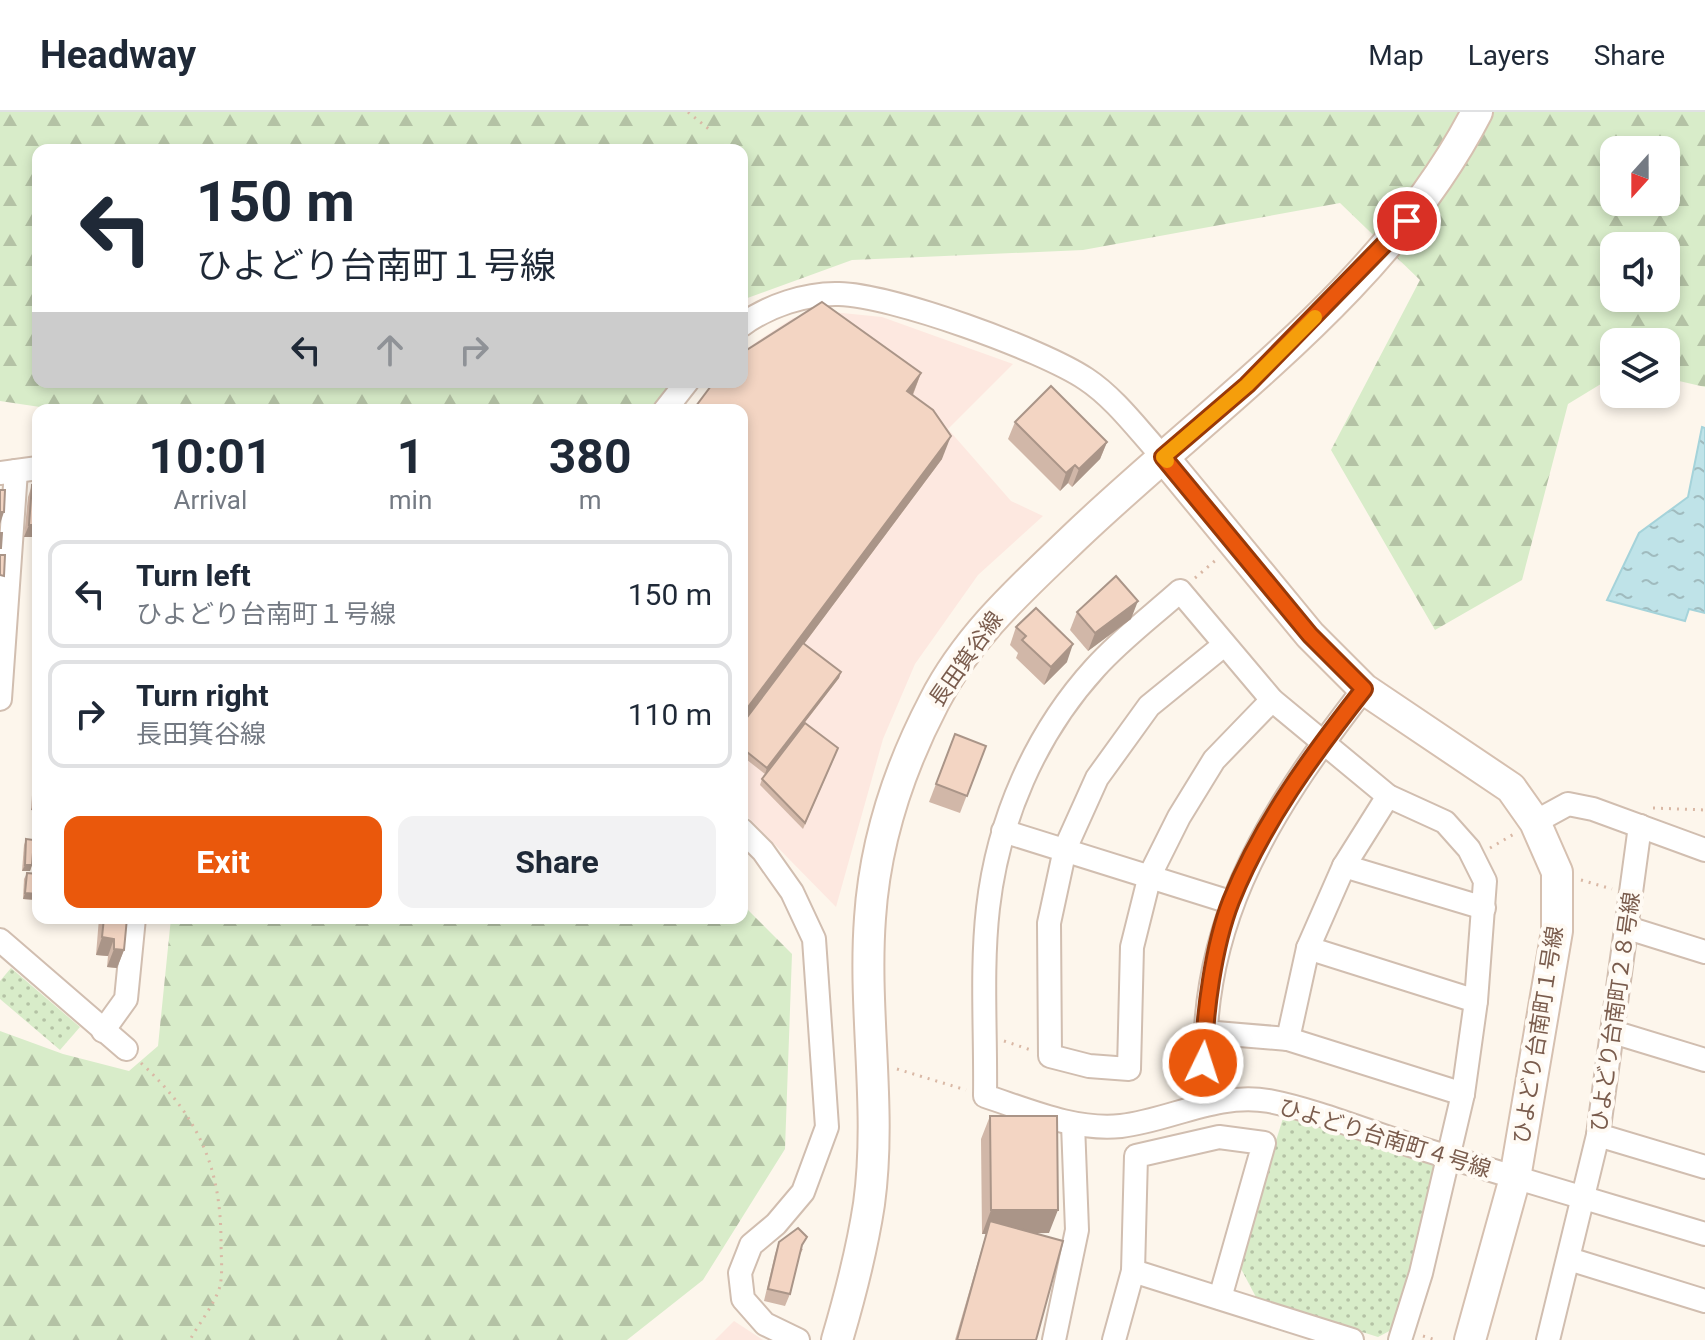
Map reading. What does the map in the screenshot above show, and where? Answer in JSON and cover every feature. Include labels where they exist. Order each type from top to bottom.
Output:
[{"type":"street","name":"長田箕谷線","points":[[837,1340],[869,1204],[873,1133],[870,918],[887,812],[905,763],[935,699],[994,615],[1163,457],[1247,385],[1378,254],[1422,204],[1477,112]]},
{"type":"street","points":[[748,321],[760,312],[802,299],[836,294],[868,296],[1027,350],[1086,379],[1163,457]]},
{"type":"street","points":[[670,404],[682,388]]},
{"type":"street","name":"ひよどり台南町１号線","points":[[1163,457],[1310,635],[1364,689],[1511,788],[1535,822],[1557,872],[1557,931],[1515,1178],[1470,1340]]},
{"type":"street","points":[[0,699],[18,470]]},
{"type":"street","points":[[985,1096],[988,909],[1003,831],[1039,746],[1064,708],[1095,668],[1180,591],[1272,700],[1321,744],[1388,796],[1445,822],[1473,857],[1485,881],[1476,1001],[1463,1094],[1400,1340]]},
{"type":"street","points":[[1224,645],[1149,706],[1097,778],[1065,849],[1049,923],[1050,1056],[1089,1066],[1129,1069],[1132,947],[1150,875],[1179,817],[1214,760],[1272,700]]},
{"type":"street","points":[[1208,1103],[1204,1032],[1230,902],[1273,817],[1321,744],[1364,689]]},
{"type":"street","points":[[1288,1039],[1308,948],[1344,866],[1388,796]]},
{"type":"street","points":[[1535,822],[1568,804],[1593,809],[1705,850]]},
{"type":"street","name":"ひよどり台南町２８号線","points":[[1548,1340],[1598,1135],[1640,826]]},
{"type":"street","points":[[1003,831],[1230,902]]},
{"type":"street","points":[[748,836],[763,851],[792,892],[814,939],[827,1127],[803,1192],[776,1224],[751,1245],[740,1273],[743,1299],[765,1324],[798,1340]]},
{"type":"street","points":[[1344,866],[1484,908]]},
{"type":"street","points":[[103,1031],[126,999],[133,924]]},
{"type":"street","points":[[1628,928],[1705,952]]},
{"type":"street","points":[[0,940],[126,1049]]},
{"type":"street","points":[[1308,948],[1476,1001]]},
{"type":"street","points":[[1204,1032],[1288,1039],[1463,1094]]},
{"type":"street","points":[[1613,1032],[1705,1060]]},
{"type":"street","name":"ひよどり台南町４号線","points":[[985,1096],[1073,1124],[1117,1126],[1158,1120],[1208,1103],[1269,1101],[1705,1234]]},
{"type":"street","points":[[1054,1340],[1077,1230],[1073,1124]]},
{"type":"street","points":[[1598,1135],[1705,1167]]},
{"type":"street","points":[[1114,1340],[1133,1271],[1136,1156],[1219,1137],[1264,1143],[1220,1298]]},
{"type":"street","points":[[1569,1259],[1705,1301]]},
{"type":"street","points":[[1133,1271],[1352,1340]]},
{"type":"path","points":[[688,112],[694,113],[710,130]]},
{"type":"path","points":[[1180,591],[1235,543]]},
{"type":"path","points":[[1640,826],[1649,808],[1705,810]]},
{"type":"path","points":[[1473,857],[1535,822]]},
{"type":"path","points":[[1557,872],[1631,896]]},
{"type":"path","points":[[986,1036],[1050,1056]]},
{"type":"path","points":[[126,1049],[170,1090],[202,1137],[215,1176],[220,1211],[220,1285],[190,1340]]},
{"type":"path","points":[[894,1069],[985,1096]]},
{"type":"shaded area","points":[[832,312],[882,317],[1013,364],[948,429],[1011,501],[1043,516],[978,575],[915,664],[883,739],[836,907],[748,817],[748,404],[698,404],[710,388],[748,388],[748,348],[793,318]]},
{"type":"shaded area","points":[[734,1321],[763,1340],[715,1340]]},
{"type":"green space","points":[[0,112],[1705,112],[1705,387],[1680,381],[1680,328],[1600,328],[1600,385],[1568,404],[1522,580],[1435,630],[1331,450],[1420,280],[1340,203],[1083,250],[852,260],[748,298],[748,144],[32,144],[32,388],[668,388],[656,404],[32,404],[0,401]]},
{"type":"green space","points":[[748,910],[792,954],[785,1149],[703,1280],[627,1340],[0,1340],[0,1031],[63,1054],[129,1071],[158,1046],[170,924],[748,924]]},
{"type":"green space","points":[[11,968],[80,1027],[60,1050],[0,999],[0,981]]},
{"type":"green space","points":[[1284,1115],[1432,1162],[1437,1173],[1397,1327],[1378,1337],[1257,1299],[1238,1263]]},
{"type":"water","points":[[1702,427],[1705,428],[1705,613],[1689,609],[1685,621],[1607,600],[1639,533],[1688,497]]},
{"type":"building","points":[[822,302],[921,373],[907,391],[933,410],[951,436],[748,707],[748,404],[698,404],[710,388],[748,388],[748,349]]},
{"type":"building","points":[[1051,386],[1107,442],[1079,469],[1075,465],[1066,473],[1015,422]]},
{"type":"building","points":[[32,485],[32,525],[29,525]]},
{"type":"building","points":[[0,490],[5,490],[4,512],[0,512]]},
{"type":"building","points":[[0,555],[5,555],[4,576],[0,575]]},
{"type":"building","points":[[1116,576],[1138,601],[1095,633],[1077,612]]},
{"type":"building","points":[[1036,608],[1073,644],[1051,667],[1022,640],[1026,636],[1016,627]]},
{"type":"building","points":[[803,643],[841,672],[767,768],[748,753],[748,716]]},
{"type":"building","points":[[805,723],[838,748],[805,823],[762,779]]},
{"type":"building","points":[[955,734],[986,746],[967,796],[936,784]]},
{"type":"building","points":[[26,839],[32,840],[32,865],[25,865]]},
{"type":"building","points":[[27,873],[32,873],[32,894],[25,893]]},
{"type":"building","points":[[103,924],[126,924],[124,950],[114,949],[114,939],[102,937]]},
{"type":"building","points":[[990,1116],[1057,1116],[1058,1210],[991,1210]]},
{"type":"building","points":[[990,1221],[1063,1241],[1036,1340],[957,1340]]},
{"type":"building","points":[[798,1228],[807,1237],[802,1245],[790,1294],[768,1289],[779,1242]]},
{"type":"slow traffic","points":[[1167,461],[1163,457],[1247,385],[1315,317]]},
{"type":"route","points":[[1203,1063],[1204,1032],[1213,977],[1230,902],[1273,817],[1321,744],[1364,689],[1310,635],[1163,457],[1247,385],[1407,221]]}]
